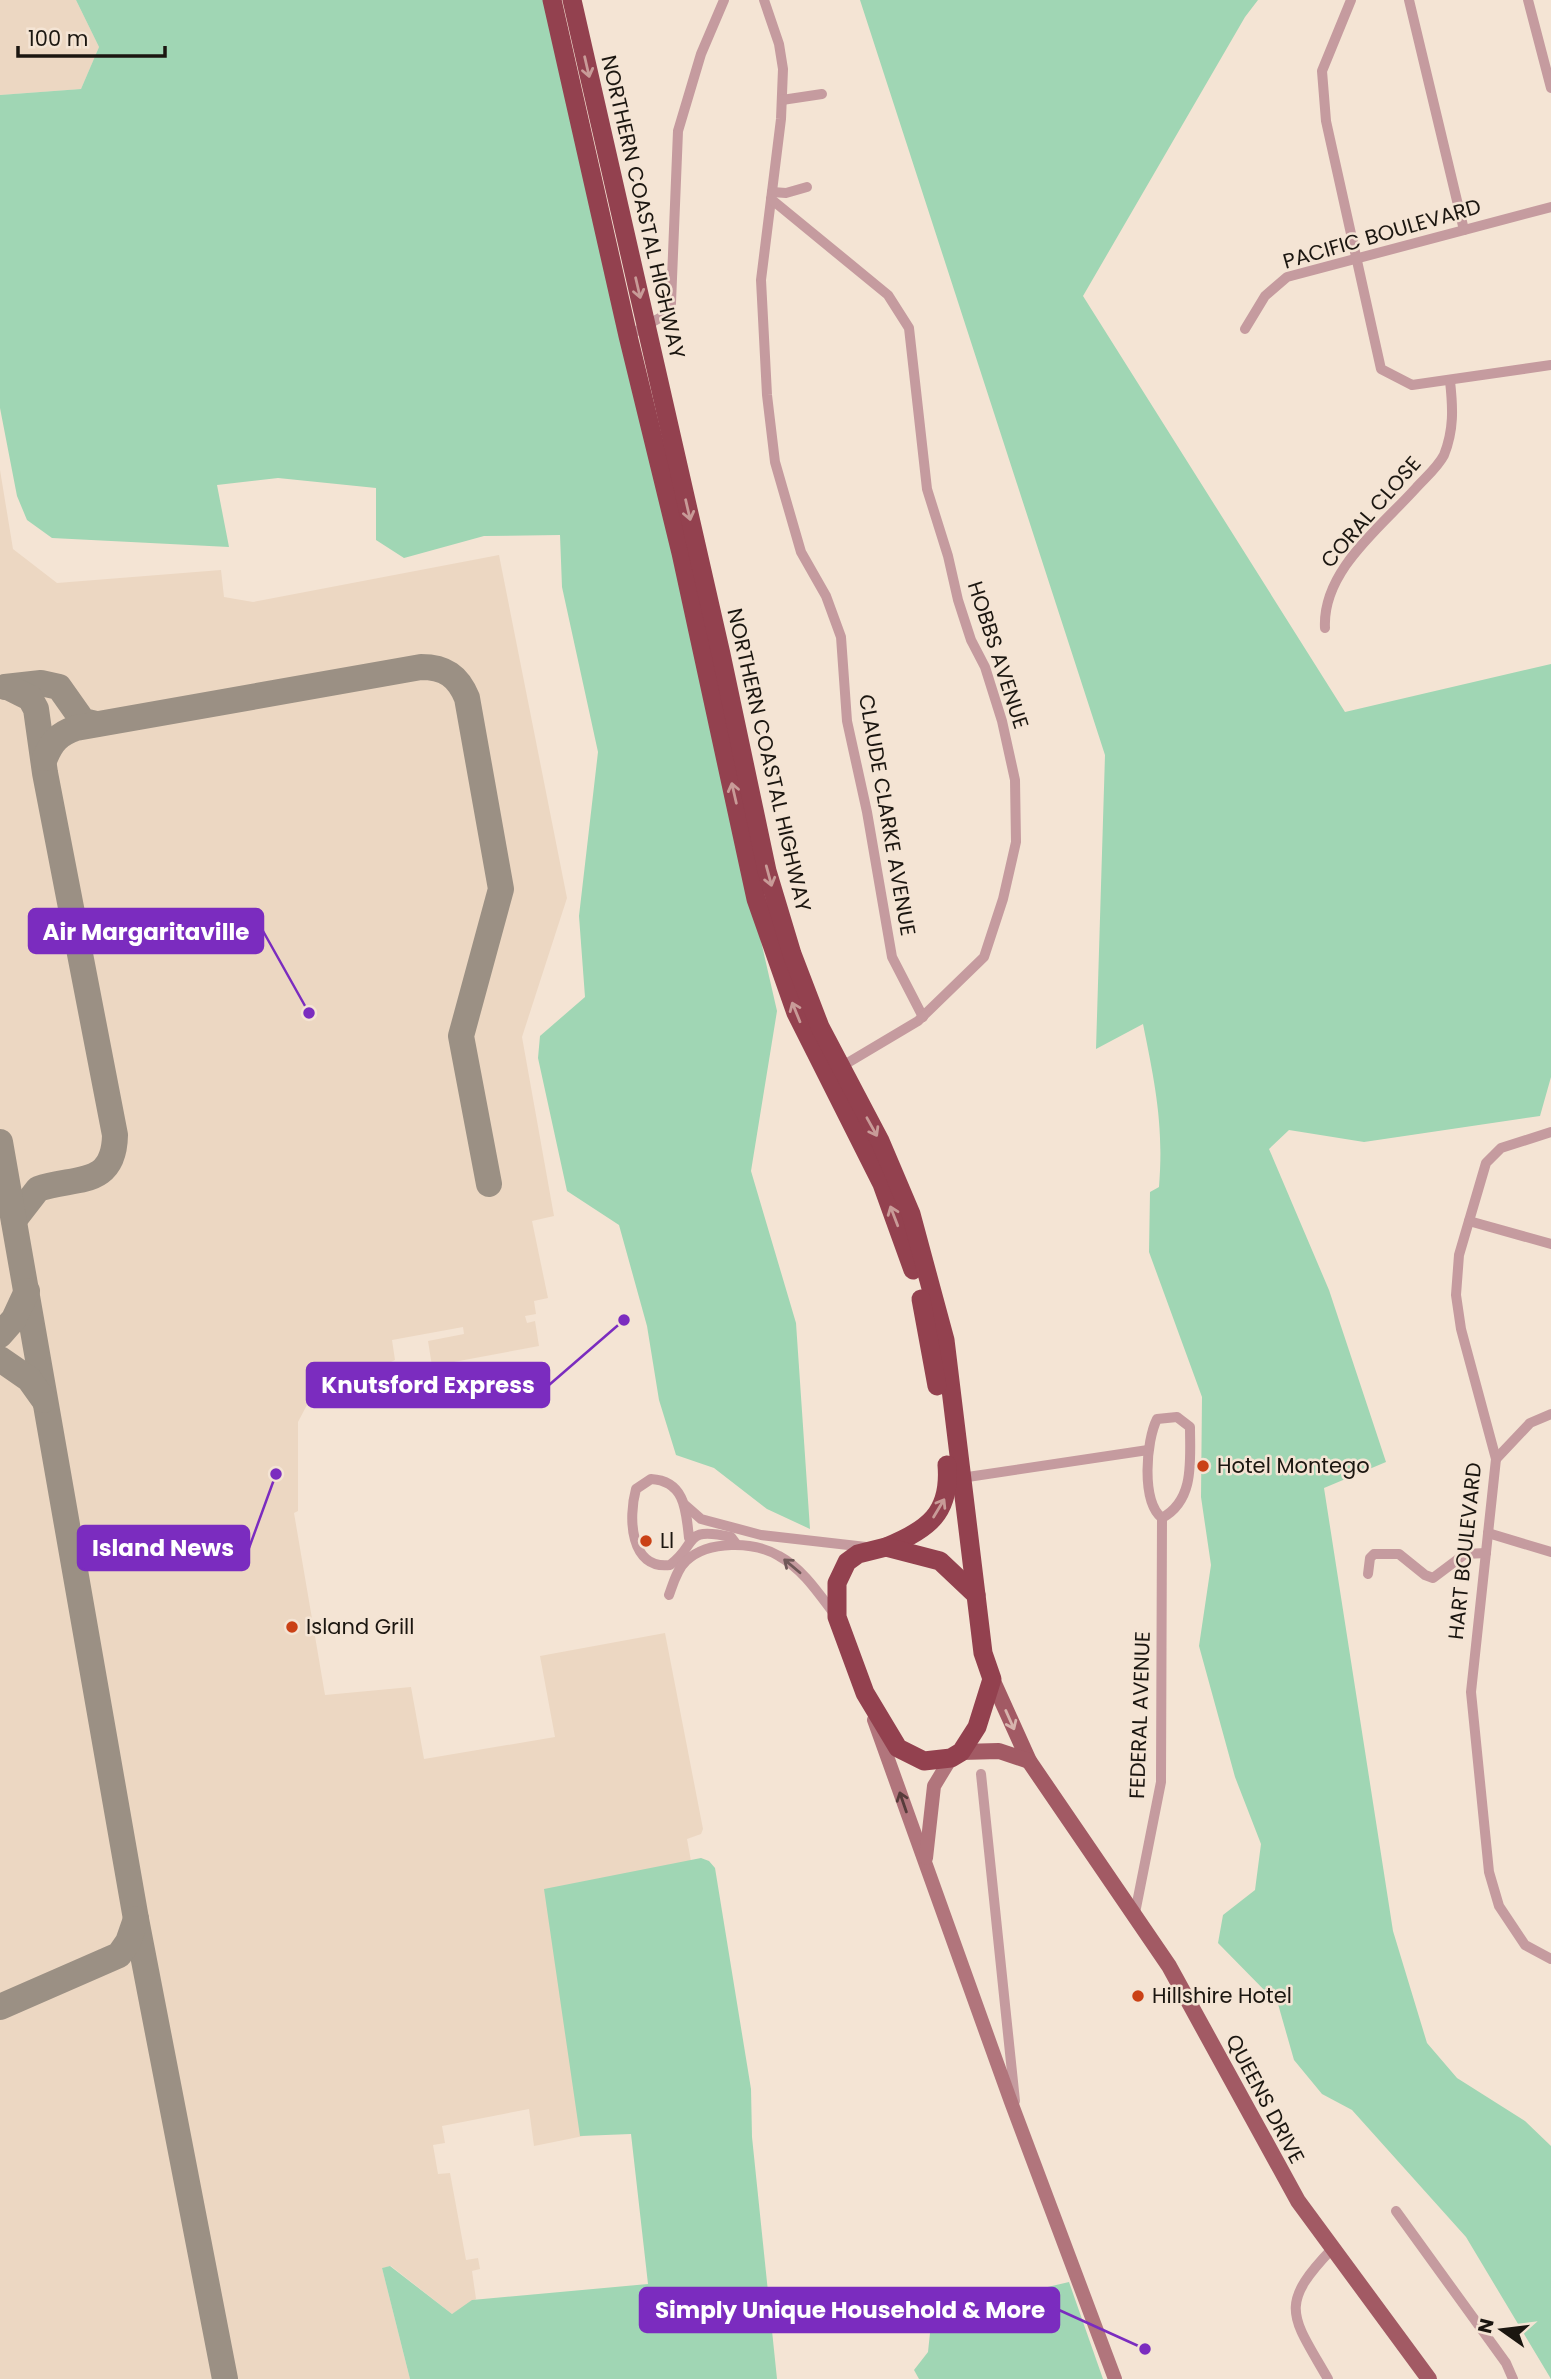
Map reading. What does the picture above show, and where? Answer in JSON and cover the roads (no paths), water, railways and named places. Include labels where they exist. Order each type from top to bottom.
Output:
[{"type":"highway","name":"NORTHERN COASTAL HIGHWAY","points":[[552,0],[628,336],[681,553],[756,899],[796,1013],[882,1184],[909,1256],[924,1310],[934,1361],[949,1488],[943,1506],[931,1522],[882,1548]]},
{"type":"highway","name":"NORTHERN COASTAL HIGHWAY","points":[[572,0],[767,871],[792,954],[839,1068],[880,1141],[911,1214],[945,1340],[976,1595]]},
{"type":"highway","points":[[882,1548],[940,1561],[976,1595],[983,1653],[992,1678],[977,1727],[956,1755],[924,1761],[898,1748],[865,1693],[837,1617],[836,1583],[847,1562],[858,1554],[882,1548]]},
{"type":"main road","name":"QUEENS DRIVE","points":[[992,1678],[1029,1761],[1169,1966],[1278,2170],[1332,2249],[1429,2379]]},
{"type":"main road","points":[[865,1693],[1016,2115],[1115,2379]]},
{"type":"main road","points":[[926,1866],[934,1786],[956,1755],[999,1751],[1029,1761]]},
{"type":"street","points":[[628,336],[647,328],[663,316],[671,303],[678,131],[701,54],[724,0]]},
{"type":"street","name":"CLAUDE CLARKE AVENUE","points":[[764,0],[779,44],[783,69],[782,100],[761,281],[767,395],[775,462],[802,552],[826,596],[841,638],[847,721],[867,812],[891,957],[923,1017]]},
{"type":"street","points":[[1351,0],[1322,71],[1326,121],[1381,369],[1412,385],[1551,365]]},
{"type":"street","points":[[1409,0],[1464,230]]},
{"type":"street","points":[[1528,0],[1551,85]]},
{"type":"street","points":[[782,100],[822,94]]},
{"type":"street","points":[[772,195],[807,187]]},
{"type":"street","name":"HOBBS AVENUE","points":[[772,195],[888,295],[909,328],[927,489],[948,556],[958,600],[971,640],[985,667],[1002,721],[1015,780],[1016,842],[1003,899],[984,957],[923,1017],[839,1068]]},
{"type":"street","name":"PACIFIC BOULEVARD","points":[[1245,329],[1265,296],[1287,277],[1551,207]]},
{"type":"street","name":"CORAL CLOSE","points":[[1325,628],[1324,611],[1329,591],[1356,553],[1442,458],[1454,416],[1450,381]]},
{"type":"street","name":"HART BOULEVARD","points":[[1551,1132],[1493,1153],[1479,1180],[1457,1275],[1457,1311],[1496,1458],[1471,1692],[1489,1871],[1499,1906],[1510,1924],[1525,1944],[1551,1959]]},
{"type":"street","points":[[1469,1221],[1551,1244]]},
{"type":"street","points":[[1496,1458],[1530,1423],[1551,1415]]},
{"type":"street","points":[[1177,1418],[1190,1427],[1188,1490],[1176,1510],[1162,1518],[1154,1512],[1149,1495],[1148,1450],[1150,1432],[1157,1419],[1177,1418]]},
{"type":"street","points":[[961,1478],[1148,1450]]},
{"type":"street","points":[[737,1545],[731,1537],[699,1534],[690,1538],[675,1561],[658,1566],[642,1557],[632,1524],[636,1489],[651,1479],[675,1487],[685,1505],[701,1519],[761,1535],[882,1548]]},
{"type":"street","points":[[685,1505],[690,1538]]},
{"type":"street","name":"FEDERAL AVENUE","points":[[1135,1913],[1161,1782],[1162,1518]]},
{"type":"street","points":[[1488,1533],[1551,1552]]},
{"type":"street","points":[[669,1595],[684,1562],[711,1548],[737,1545],[778,1555],[808,1581],[837,1617]]},
{"type":"street","points":[[1368,1574],[1370,1558],[1374,1553],[1399,1553],[1425,1575],[1433,1578],[1465,1554],[1486,1553]]},
{"type":"street","points":[[981,1774],[1016,2115]]},
{"type":"street","points":[[1396,2211],[1477,2321],[1506,2363],[1513,2379]]},
{"type":"street","points":[[1328,2379],[1300,2331],[1296,2299],[1305,2277],[1332,2249]]},
{"type":"place","name":"Air Margaritaville","points":[[309,1013]]},
{"type":"place","name":"Knutsford Express","points":[[624,1320]]},
{"type":"place","name":"Hotel Montego","points":[[1203,1466]]},
{"type":"place","name":"Island News","points":[[276,1474]]},
{"type":"place","name":"Ll","points":[[646,1541]]},
{"type":"place","name":"Island Grill","points":[[292,1627]]},
{"type":"place","name":"Hillshire Hotel","points":[[1138,1996]]},
{"type":"place","name":"Simply Unique Household & More","points":[[1145,2349]]}]
